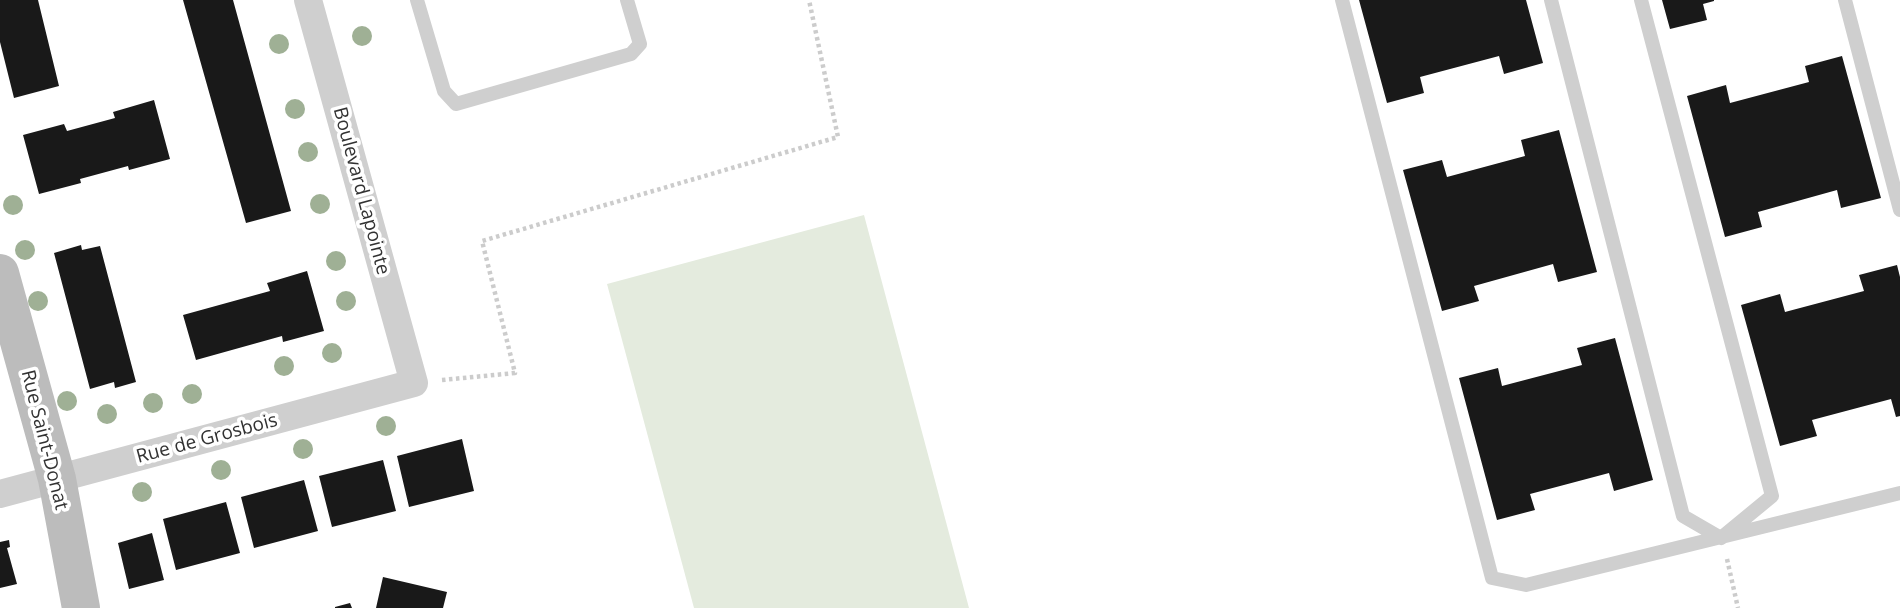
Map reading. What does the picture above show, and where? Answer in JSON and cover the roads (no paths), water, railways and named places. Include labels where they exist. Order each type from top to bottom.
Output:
[{"type":"street","name":"Boulevard Lapointe","points":[[308,0],[414,383]]},
{"type":"street","name":"Rue Saint-Donat","points":[[0,273],[57,479],[81,608]]},
{"type":"street","name":"Rue de Grosbois","points":[[0,494],[414,383]]},
{"type":"lane","points":[[417,0],[444,91],[456,104],[631,54],[640,44],[627,0]]},
{"type":"lane","points":[[1342,0],[1492,578],[1526,585],[1900,493]]},
{"type":"lane","points":[[1550,0],[1683,516],[1721,538]]},
{"type":"lane","points":[[1641,0],[1772,496],[1721,538]]},
{"type":"lane","points":[[1844,0],[1900,209]]}]
